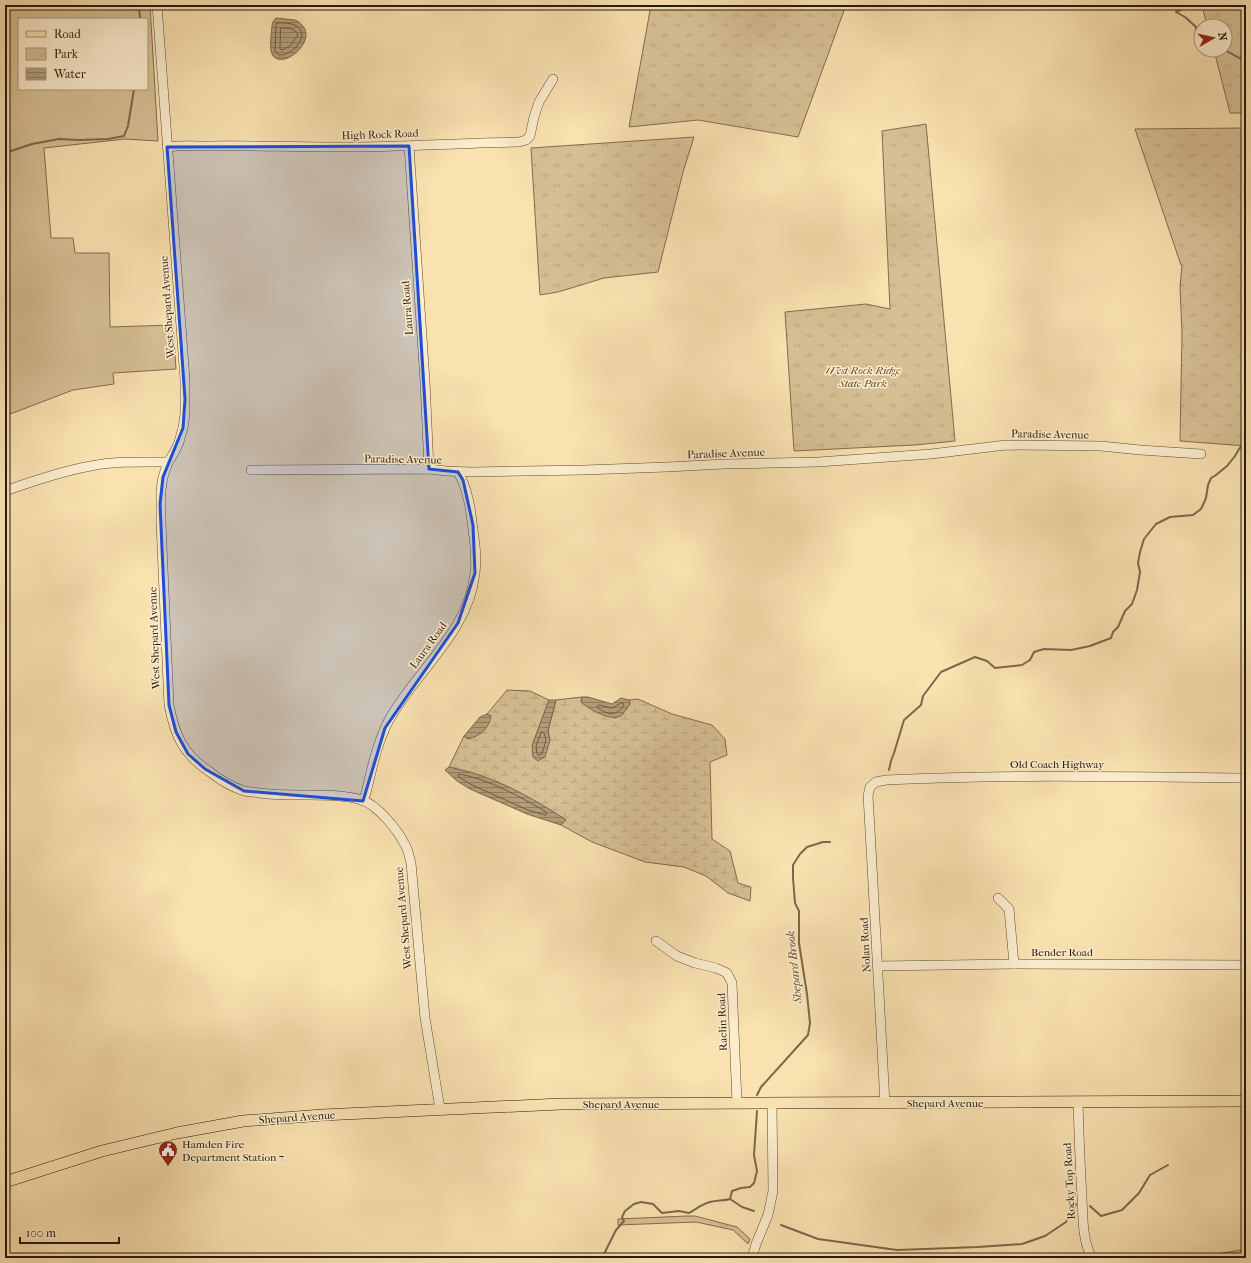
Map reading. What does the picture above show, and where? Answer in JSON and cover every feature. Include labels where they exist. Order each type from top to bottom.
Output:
[{"type":"main road","name":"Shepard Avenue","points":[[5,1182],[102,1151],[177,1132],[243,1121],[322,1115],[561,1104],[1246,1101]]},
{"type":"street","name":"West Shepard Avenue","points":[[157,5],[185,399],[183,428],[174,453],[168,462],[160,490],[168,705],[176,732],[188,754],[223,782],[244,791],[267,794],[336,796],[363,801],[380,812],[405,843],[411,863],[425,1018],[440,1109]]},
{"type":"street","name":"High Rock Road","points":[[167,148],[225,145],[329,147],[409,146],[519,142],[526,140],[530,136],[539,102],[553,79]]},
{"type":"street","name":"Laura Road","points":[[409,146],[425,381],[429,469]]},
{"type":"street","name":"Paradise Avenue","points":[[251,470],[429,469],[458,472],[584,470],[724,464],[818,462],[931,454],[1006,445],[1101,446],[1201,454]]},
{"type":"street","points":[[5,491],[52,475],[92,466],[118,462],[168,462]]},
{"type":"street","name":"Laura Road","points":[[363,801],[379,742],[385,728],[416,680],[447,641],[458,623],[472,590],[475,573],[476,550],[473,525],[464,484],[458,472]]},
{"type":"street","name":"Old Coach Highway","points":[[870,787],[876,782],[886,780],[962,776],[1246,778]]},
{"type":"street","name":"Nolan Road","points":[[870,787],[868,796],[885,1103]]},
{"type":"street","points":[[998,898],[1009,909],[1014,964]]},
{"type":"street","name":"Raelin Road","points":[[656,941],[677,956],[727,973],[732,983],[737,1103]]},
{"type":"street","name":"Bender Road","points":[[878,966],[1014,964],[1246,965]]},
{"type":"street","name":"Rocky Top Road","points":[[1078,1102],[1079,1153],[1084,1227],[1088,1248],[1092,1258]]},
{"type":"street","points":[[752,1258],[768,1215],[773,1191],[772,1103]]},
{"type":"highlighted area","points":[[409,146],[429,469],[458,472],[463,480],[473,525],[475,573],[458,623],[385,728],[363,801],[244,791],[205,769],[188,754],[176,732],[169,705],[160,504],[163,477],[183,428],[185,399],[167,147]]},
{"type":"green space","points":[[5,5],[150,5],[158,141],[125,139],[44,148],[51,238],[73,238],[75,253],[109,253],[110,327],[173,325],[176,369],[113,373],[114,384],[73,390],[5,416]]},
{"type":"green space","points":[[651,5],[846,5],[798,137],[698,120],[629,127]]},
{"type":"green space","points":[[1202,5],[1246,5],[1246,113],[1230,113],[1216,58],[1233,58],[1233,18],[1205,18]]},
{"type":"green space","name":"West Rock Ridge State Park","points":[[926,124],[955,441],[915,445],[794,451],[785,312],[866,304],[890,309],[882,131]]},
{"type":"green space","points":[[1246,128],[1246,446],[1180,441],[1182,334],[1180,287],[1182,265],[1135,129]]},
{"type":"green space","points":[[694,137],[683,172],[658,272],[604,278],[558,292],[540,295],[531,148]]},
{"type":"green space","points":[[507,690],[530,691],[549,700],[532,746],[550,740],[548,731],[556,700],[582,697],[581,702],[615,718],[622,715],[630,704],[629,700],[638,699],[672,714],[712,725],[725,739],[727,755],[710,762],[712,839],[730,851],[738,883],[751,887],[750,901],[728,893],[706,876],[684,867],[645,862],[592,842],[561,825],[566,820],[524,795],[480,776],[449,767],[464,736],[468,739],[491,716],[487,714]]},
{"type":"green space","points":[[695,1216],[737,1227],[750,1239],[748,1244],[733,1230],[696,1222],[618,1225],[618,1219]]},
{"type":"green space","points":[[1246,1249],[1246,1258],[1193,1258]]},
{"type":"water","points":[[276,18],[296,20],[306,31],[306,38],[303,45],[292,56],[286,59],[274,57],[271,52],[272,26]]},
{"type":"water","points":[[582,697],[588,697],[612,704],[621,698],[629,700],[630,704],[622,715],[612,717],[601,714],[589,708],[581,702]]},
{"type":"water","points":[[549,700],[556,700],[548,730],[550,740],[545,757],[538,761],[533,757],[532,746]]},
{"type":"water","points":[[487,714],[491,716],[490,721],[480,734],[468,739],[464,736],[480,717]]},
{"type":"water","points":[[449,767],[483,776],[507,786],[543,805],[566,820],[561,825],[527,814],[470,789],[457,781],[445,770]]},
{"type":"waterway","points":[[139,5],[140,18]]},
{"type":"waterway","name":"Shepard Brook","points":[[1174,5],[1181,7],[1182,9],[1176,12],[1185,17],[1193,24]]},
{"type":"waterway","name":"Shepard Brook","points":[[1233,55],[1246,62]]},
{"type":"waterway","points":[[5,153],[32,144],[59,139],[108,139],[124,136],[128,126],[134,90]]},
{"type":"waterway","name":"Shepard Brook","points":[[889,770],[904,720],[921,705],[923,696],[941,672],[975,657],[987,661],[995,668],[1022,665],[1030,660],[1034,652],[1044,649],[1071,650],[1090,646],[1111,638],[1125,611],[1132,604],[1137,590],[1140,572],[1138,563],[1144,539],[1156,524],[1170,517],[1193,515],[1201,509],[1206,498],[1208,485],[1211,478],[1227,466],[1244,443],[1246,436]]},
{"type":"waterway","name":"Shepard Brook","points":[[757,1095],[761,1087],[808,1035],[810,1023],[799,943],[799,911],[795,903],[793,865],[800,854],[807,847],[823,842],[830,842]]},
{"type":"waterway","name":"Shepard Brook","points":[[602,1258],[616,1230],[624,1221],[622,1217],[625,1211],[634,1204],[641,1202],[653,1204],[662,1213],[679,1211],[689,1213],[707,1203],[730,1199],[732,1191],[750,1187],[754,1183],[757,1171],[754,1155],[757,1111]]},
{"type":"waterway","points":[[1090,1206],[1101,1216],[1122,1210],[1139,1193],[1150,1175],[1168,1165]]},
{"type":"waterway","points":[[730,1199],[742,1207],[754,1211]]},
{"type":"waterway","points":[[781,1225],[818,1239],[897,1250],[1022,1244],[1045,1236],[1066,1222],[1076,1204]]},
{"type":"place","name":"Hamden Fire Department Station 7","points":[[168,1167]]}]
